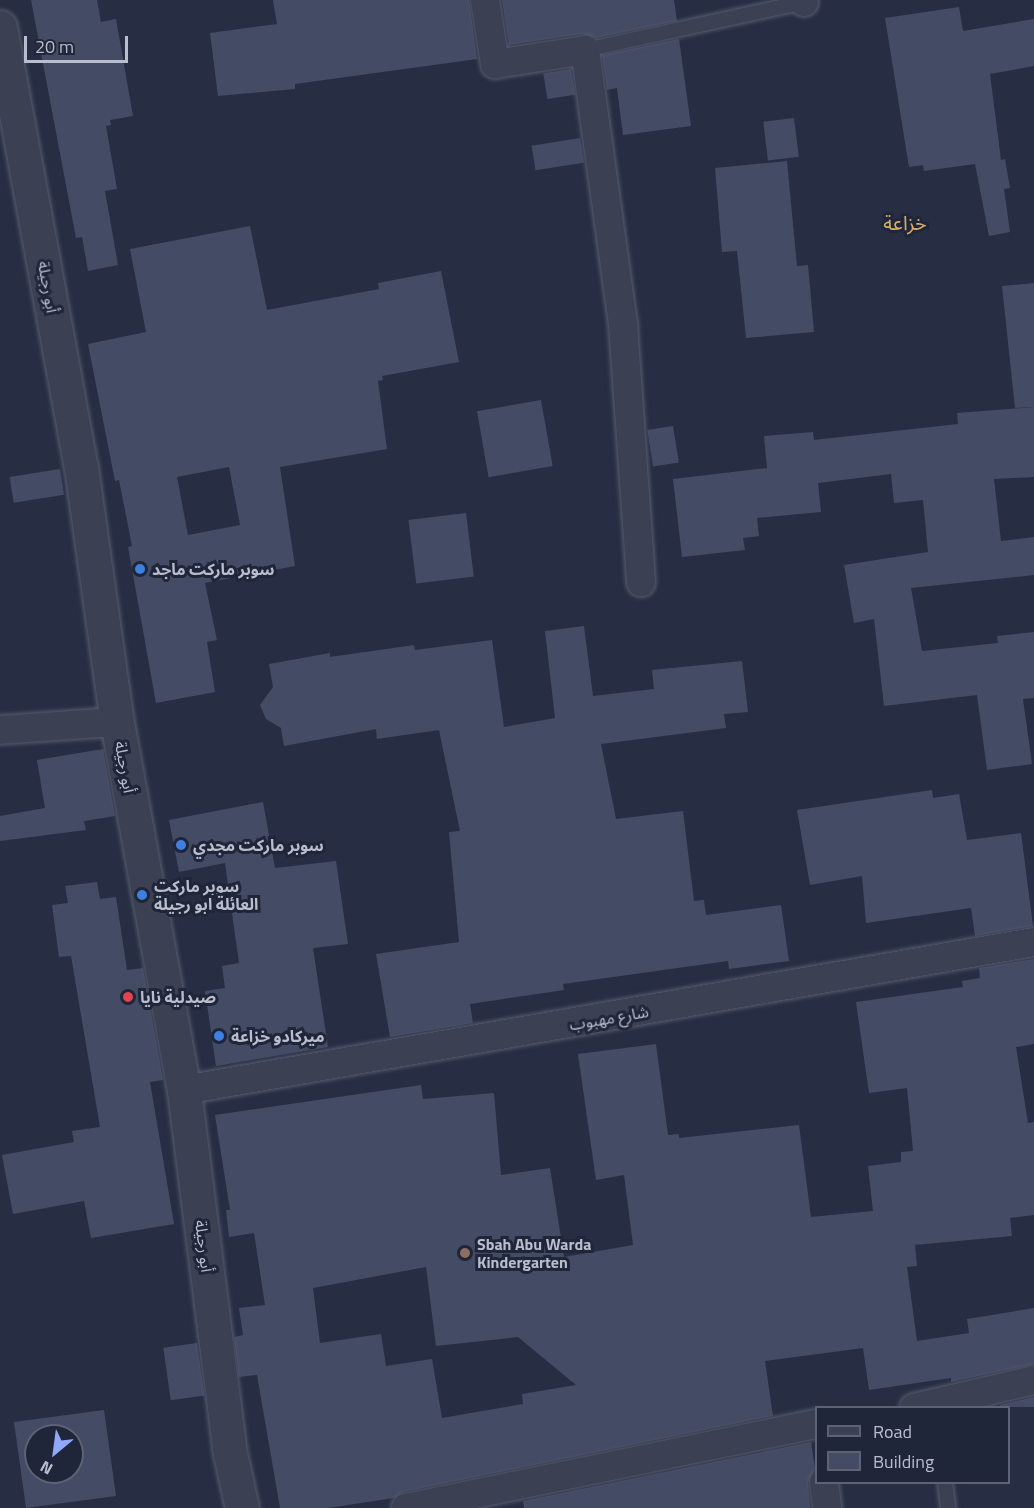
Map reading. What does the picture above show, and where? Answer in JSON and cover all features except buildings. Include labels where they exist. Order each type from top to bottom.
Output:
[{"type":"street","points":[[484,0],[495,64],[585,50],[623,324],[641,582]]},
{"type":"street","name":"أبو رجيلة","points":[[0,27],[81,468],[117,722],[184,1090],[230,1453],[243,1508]]},
{"type":"street","points":[[0,730],[117,722]]},
{"type":"street","name":"شارع مهبوب","points":[[184,1090],[1034,942]]},
{"type":"street","points":[[929,1406],[1034,1380]]},
{"type":"street","points":[[406,1508],[815,1424]]},
{"type":"street","points":[[824,1484],[827,1508]]},
{"type":"lane","points":[[585,50],[808,1]]},
{"type":"lane","points":[[945,1484],[948,1508]]},
{"type":"place","name":"سوبر ماركت ماجد","points":[[140,569]]},
{"type":"place","name":"سوبر ماركت مجدي","points":[[181,845]]},
{"type":"place","name":"سوبر ماركت العائلة ابو رجيلة","points":[[142,895]]},
{"type":"place","name":"صيدلية نايا","points":[[128,997]]},
{"type":"place","name":"ميركادو خزاعة","points":[[219,1036]]},
{"type":"place","name":"Sbah Abu Warda Kindergarten","points":[[465,1253]]},
{"type":"district","name":"خزاعة","points":[[905,222]]}]
